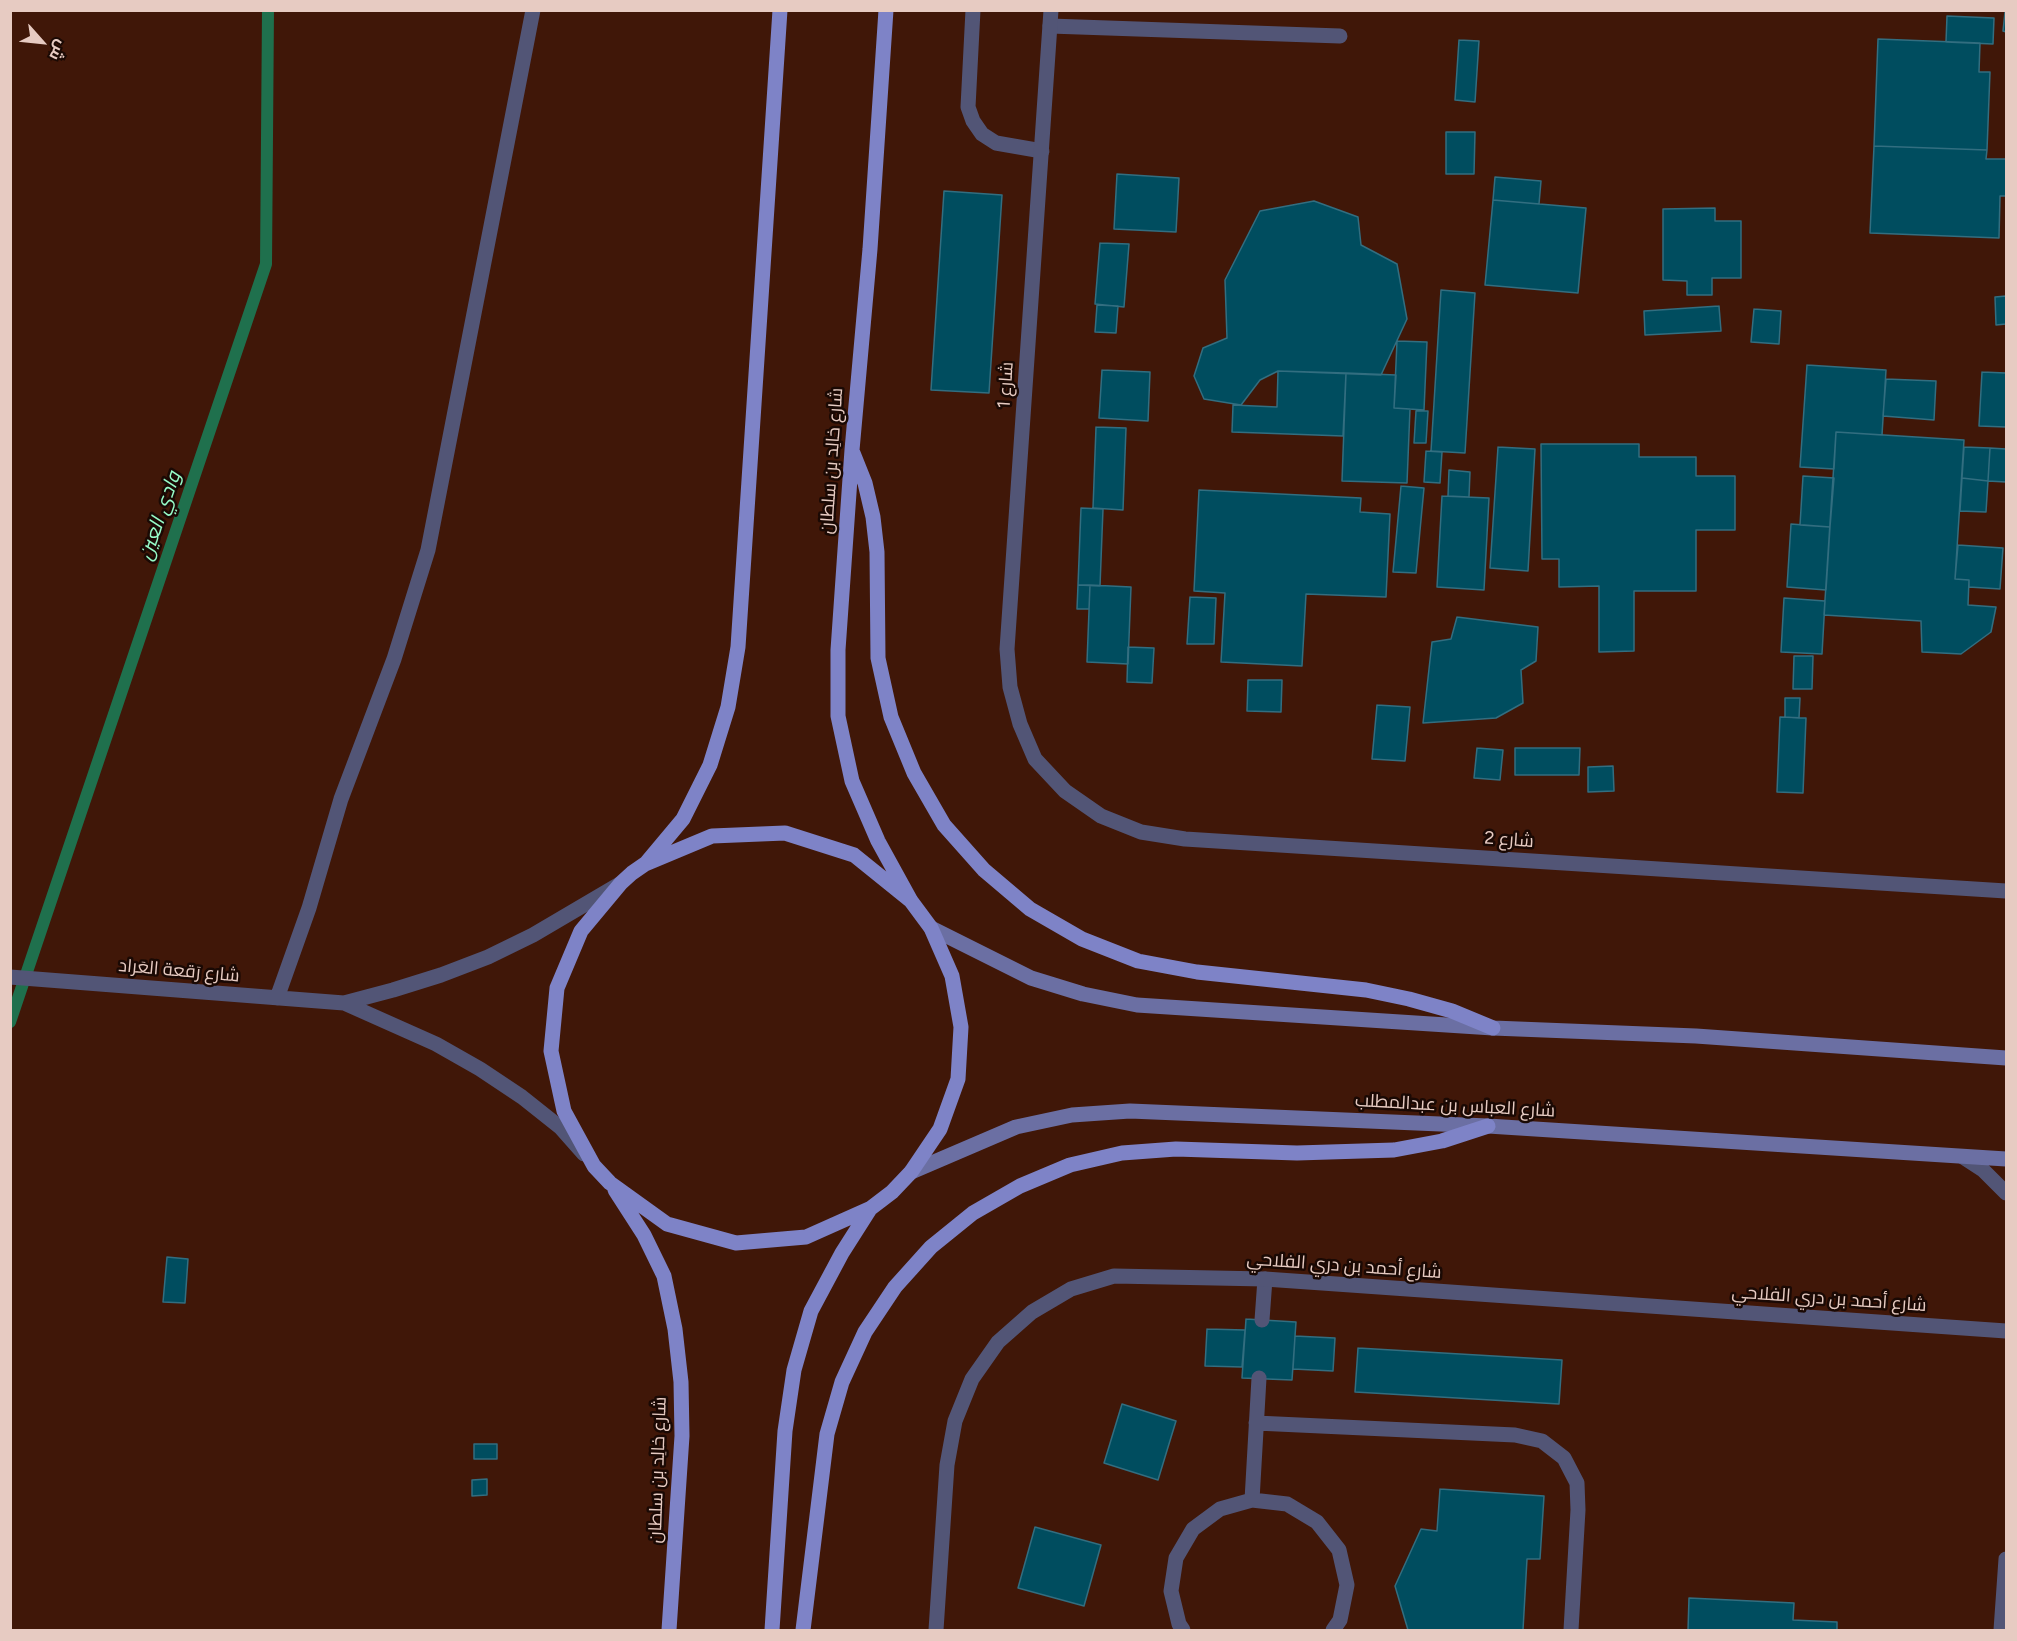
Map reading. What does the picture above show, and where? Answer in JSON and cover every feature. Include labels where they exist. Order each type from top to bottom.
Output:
[{"type":"main road","points":[[645,864],[712,836],[785,833],[854,855],[911,901],[931,928],[952,976],[956,996],[961,1027],[958,1079],[940,1129],[911,1172],[892,1192],[871,1208],[806,1238],[736,1243],[667,1224],[610,1183],[594,1166],[564,1111],[551,1051],[556,988],[581,931],[621,883],[645,864],[683,819],[710,765],[728,707],[738,647],[780,10]]},
{"type":"main road","name":"شارع خالِد بن سلطان","points":[[886,10],[870,249],[852,450],[838,650],[838,716],[852,781],[878,841],[911,901]]},
{"type":"main road","points":[[852,450],[865,483],[873,517],[878,552],[878,658],[891,717],[914,773],[939,816],[984,870],[1030,909],[1082,939],[1138,961],[1197,972],[1366,990],[1452,1011],[1493,1028]]},
{"type":"main road","points":[[802,1630],[827,1434],[842,1382],[865,1332],[895,1287],[931,1247],[973,1213],[1020,1186],[1070,1165],[1122,1153],[1176,1149],[1297,1153],[1394,1150],[1442,1141],[1488,1126]]},
{"type":"main road","name":"شارع خالِد بن سلطان","points":[[610,1183],[644,1235],[664,1276],[675,1329],[681,1382],[682,1436],[669,1630]]},
{"type":"main road","points":[[772,1630],[785,1431],[794,1370],[811,1311],[842,1253],[871,1208]]},
{"type":"street","points":[[277,998],[309,908],[342,799],[394,658],[428,550],[533,10]]},
{"type":"street","points":[[973,10],[968,107],[973,121],[982,134],[996,143],[1042,151]]},
{"type":"street","points":[[1050,18],[1340,36]]},
{"type":"street","name":"شارع 1","points":[[1035,759],[1020,724],[1010,687],[1007,649],[1050,18]]},
{"type":"street","name":"شارع 2","points":[[1035,759],[1065,791],[1101,816],[1141,832],[1185,839],[2007,891]]},
{"type":"street","name":"شارع رَقعة العَراد","points":[[10,977],[344,1003],[441,975],[488,957],[621,883]]},
{"type":"street","points":[[931,928],[1031,978],[1083,994],[1137,1005],[1493,1028],[1695,1036],[2007,1058]]},
{"type":"street","name":"شارع رَقعة العَراد","points":[[344,1003],[436,1044],[480,1069],[522,1097],[561,1128],[594,1166]]},
{"type":"street","name":"شارع العباس بن عبدالمطلب","points":[[911,1172],[1016,1127],[1072,1115],[1130,1111],[1488,1126],[2007,1159]]},
{"type":"street","points":[[1964,1157],[1983,1170],[2007,1193]]},
{"type":"street","name":"شارع أحمد بن دري الفلاحي","points":[[936,1630],[947,1465],[955,1421],[972,1378],[998,1342],[1032,1312],[1071,1289],[1114,1276],[1265,1279],[2007,1330]]},
{"type":"street","points":[[1262,1320],[1265,1279]]},
{"type":"street","points":[[1252,1500],[1259,1378]]},
{"type":"street","points":[[1256,1423],[1515,1436],[1542,1441],[1564,1458],[1577,1483],[1578,1510],[1571,1630]]},
{"type":"street","points":[[1183,1630],[1179,1624],[1171,1591],[1176,1558],[1193,1529],[1220,1509],[1252,1500],[1287,1504],[1317,1522],[1339,1550],[1347,1585],[1340,1620],[1333,1630]]},
{"type":"street","points":[[2001,1630],[2007,1558]]},
{"type":"building","points":[[2006,12],[2006,32],[2003,31]]},
{"type":"building","points":[[1947,16],[1994,18],[1993,44],[1946,42]]},
{"type":"building","points":[[1878,39],[1980,43],[1979,72],[1990,72],[1987,150],[1874,146]]},
{"type":"building","points":[[1459,40],[1479,41],[1475,102],[1455,100]]},
{"type":"building","points":[[1446,132],[1475,132],[1474,174],[1446,174]]},
{"type":"building","points":[[1874,146],[1987,150],[1986,159],[2006,159],[2006,196],[2000,196],[1999,238],[1870,233]]},
{"type":"building","points":[[1117,174],[1179,178],[1176,232],[1114,229]]},
{"type":"building","points":[[1495,177],[1541,181],[1539,204],[1493,200]]},
{"type":"building","points":[[944,191],[1002,195],[989,393],[931,390]]},
{"type":"building","points":[[1493,200],[1586,208],[1578,293],[1485,285]]},
{"type":"building","points":[[1314,201],[1358,217],[1361,245],[1397,264],[1407,319],[1381,375],[1278,371],[1260,380],[1241,405],[1204,399],[1194,376],[1203,348],[1227,338],[1225,280],[1260,211]]},
{"type":"building","points":[[1715,208],[1715,221],[1741,221],[1741,278],[1712,278],[1712,295],[1687,295],[1687,281],[1663,280],[1663,209]]},
{"type":"building","points":[[1100,243],[1129,244],[1124,307],[1095,304]]},
{"type":"building","points":[[1441,290],[1475,293],[1465,453],[1431,451]]},
{"type":"building","points":[[2006,296],[2006,324],[1996,325],[1995,297]]},
{"type":"building","points":[[1097,305],[1118,306],[1116,333],[1095,332]]},
{"type":"building","points":[[1719,306],[1721,331],[1645,335],[1644,311]]},
{"type":"building","points":[[1754,309],[1781,311],[1779,344],[1751,342]]},
{"type":"building","points":[[1397,341],[1427,342],[1424,410],[1394,408]]},
{"type":"building","points":[[1807,365],[1886,370],[1882,435],[1836,432],[1834,469],[1800,467]]},
{"type":"building","points":[[1102,370],[1150,372],[1148,421],[1099,418]]},
{"type":"building","points":[[1278,371],[1346,373],[1343,436],[1232,432],[1233,405],[1277,407]]},
{"type":"building","points":[[1982,372],[2006,373],[2006,427],[1979,426]]},
{"type":"building","points":[[1346,373],[1396,375],[1394,408],[1410,409],[1407,483],[1342,481]]},
{"type":"building","points":[[1886,379],[1936,381],[1934,420],[1883,416]]},
{"type":"building","points":[[1416,411],[1428,411],[1426,443],[1414,443]]},
{"type":"building","points":[[1096,427],[1126,428],[1123,510],[1093,508]]},
{"type":"building","points":[[1836,432],[1964,440],[1955,579],[1969,580],[1968,605],[1996,607],[1991,632],[1961,654],[1922,652],[1921,621],[1824,615]]},
{"type":"building","points":[[1541,444],[1639,444],[1639,457],[1696,457],[1696,476],[1735,476],[1735,530],[1696,530],[1696,591],[1634,591],[1634,651],[1599,652],[1599,586],[1559,587],[1559,559],[1542,559]]},
{"type":"building","points":[[1498,447],[1535,449],[1528,571],[1490,568]]},
{"type":"building","points":[[1964,447],[1990,448],[1988,481],[1962,478]]},
{"type":"building","points":[[1990,448],[2006,449],[2006,482],[1988,481]]},
{"type":"building","points":[[1426,451],[1442,452],[1440,483],[1424,482]]},
{"type":"building","points":[[1449,470],[1470,472],[1469,497],[1448,496]]},
{"type":"building","points":[[1803,476],[1834,478],[1830,527],[1800,525]]},
{"type":"building","points":[[1962,478],[1988,481],[1986,512],[1960,511]]},
{"type":"building","points":[[1401,486],[1424,488],[1416,573],[1393,572]]},
{"type":"building","points":[[1199,490],[1361,498],[1360,512],[1390,514],[1386,597],[1306,594],[1302,666],[1221,662],[1225,593],[1194,591]]},
{"type":"building","points":[[1442,496],[1489,498],[1484,590],[1437,587]]},
{"type":"building","points":[[1081,508],[1103,509],[1100,586],[1078,585]]},
{"type":"building","points":[[1791,524],[1830,527],[1826,590],[1787,587]]},
{"type":"building","points":[[1958,545],[2003,548],[2000,589],[1969,587],[1969,580],[1955,579]]},
{"type":"building","points":[[1078,585],[1090,585],[1089,609],[1077,609]]},
{"type":"building","points":[[1090,585],[1131,587],[1128,664],[1087,662]]},
{"type":"building","points":[[1190,597],[1216,598],[1214,644],[1187,644]]},
{"type":"building","points":[[1784,598],[1825,601],[1822,654],[1781,652]]},
{"type":"building","points":[[1457,617],[1538,627],[1536,661],[1521,670],[1523,703],[1496,718],[1423,723],[1432,642],[1451,639]]},
{"type":"building","points":[[1128,647],[1154,648],[1152,683],[1127,682]]},
{"type":"building","points":[[1794,656],[1813,656],[1812,689],[1793,689]]},
{"type":"building","points":[[1248,680],[1282,680],[1281,712],[1247,711]]},
{"type":"building","points":[[1785,698],[1800,698],[1799,718],[1785,717]]},
{"type":"building","points":[[1377,705],[1410,707],[1405,761],[1372,759]]},
{"type":"building","points":[[1780,717],[1806,718],[1803,793],[1777,792]]},
{"type":"building","points":[[1477,748],[1503,750],[1500,780],[1474,778]]},
{"type":"building","points":[[1515,748],[1580,748],[1579,775],[1515,775]]},
{"type":"building","points":[[1613,766],[1614,791],[1588,792],[1588,767]]},
{"type":"building","points":[[167,1257],[188,1259],[185,1303],[163,1302]]},
{"type":"building","points":[[1246,1319],[1296,1322],[1292,1380],[1242,1378]]},
{"type":"building","points":[[1207,1329],[1245,1330],[1242,1367],[1205,1366]]},
{"type":"building","points":[[1295,1336],[1335,1338],[1333,1371],[1293,1369]]},
{"type":"building","points":[[1358,1348],[1562,1360],[1559,1404],[1355,1392]]},
{"type":"building","points":[[1122,1404],[1176,1421],[1158,1480],[1104,1463]]},
{"type":"building","points":[[474,1444],[497,1444],[497,1459],[474,1459]]},
{"type":"building","points":[[487,1479],[487,1495],[472,1496],[472,1480]]},
{"type":"building","points":[[1440,1489],[1544,1496],[1540,1559],[1527,1559],[1523,1630],[1408,1630],[1395,1586],[1421,1529],[1437,1531]]},
{"type":"building","points":[[1035,1527],[1101,1545],[1084,1606],[1018,1588]]},
{"type":"building","points":[[1689,1598],[1794,1603],[1793,1620],[1837,1622],[1837,1630],[1688,1630]]},
{"type":"waterway","name":"وادي العين","points":[[10,1022],[266,264],[268,10]]}]
